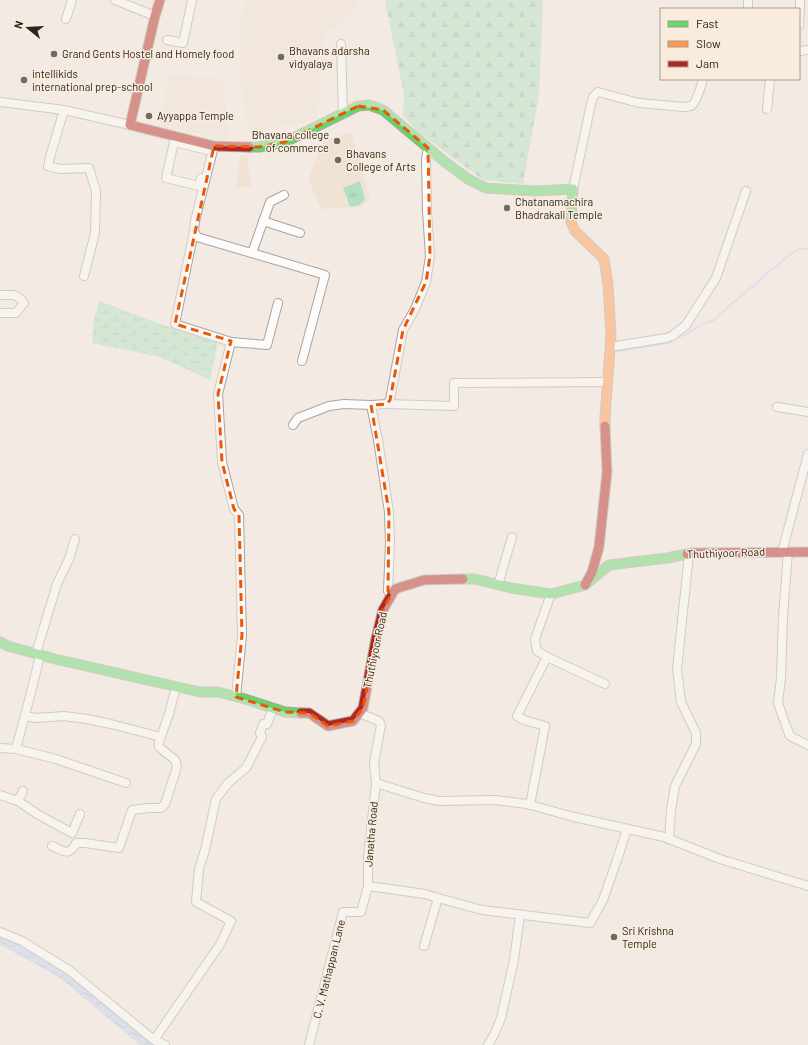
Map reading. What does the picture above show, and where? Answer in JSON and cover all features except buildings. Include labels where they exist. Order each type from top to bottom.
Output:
[{"type":"street","points":[[66,19],[72,0]]},
{"type":"street","points":[[115,0],[155,16]]},
{"type":"street","points":[[130,125],[160,0]]},
{"type":"street","points":[[167,40],[183,43],[192,0]]},
{"type":"street","points":[[342,44],[342,114]]},
{"type":"street","points":[[585,585],[592,572],[599,547],[607,472],[605,416],[611,336],[608,284],[604,259],[575,231],[571,222],[573,189],[591,104],[593,97],[598,92],[639,103],[684,107],[690,106],[695,102],[703,80]]},
{"type":"street","points":[[767,109],[770,80]]},
{"type":"street","points":[[0,102],[64,110],[130,125],[210,147]]},
{"type":"street","points":[[210,147],[199,186],[166,178],[174,142],[210,147],[259,147],[285,142],[358,106],[369,105],[383,110],[468,179],[486,188],[535,192],[573,189]]},
{"type":"street","points":[[64,110],[48,166],[60,169],[89,168],[96,191],[95,233],[84,276]]},
{"type":"street","points":[[210,147],[175,324],[231,342],[267,345],[278,304]]},
{"type":"street","points":[[387,404],[392,393],[403,330],[415,309],[426,282],[430,256],[426,160],[428,148]]},
{"type":"street","points":[[610,347],[666,338],[672,336],[686,325],[716,278],[746,191]]},
{"type":"street","points":[[252,253],[270,202],[284,195]]},
{"type":"street","points":[[262,222],[300,232]]},
{"type":"street","points":[[194,231],[197,237],[325,275],[302,361]]},
{"type":"street","points":[[0,296],[14,296],[22,298],[24,304],[16,313],[0,313]]},
{"type":"street","points":[[231,342],[218,394],[222,462],[234,509],[239,515],[242,635],[236,696]]},
{"type":"street","points":[[293,425],[298,418],[329,406],[344,404],[454,406],[454,383],[607,382]]},
{"type":"street","points":[[371,405],[389,512],[390,543],[388,591],[391,595]]},
{"type":"street","points":[[777,407],[808,412]]},
{"type":"street","points":[[808,454],[785,552],[781,678],[778,703],[790,736],[808,746]]},
{"type":"street","points":[[498,584],[512,537]]},
{"type":"street","points":[[16,749],[34,682],[38,654],[57,584],[69,559],[75,538]]},
{"type":"street","name":"Thuthiyoor Road","points":[[359,713],[363,708],[383,610],[394,589],[424,580],[475,579],[511,588],[551,594],[585,585],[609,565],[689,554],[808,552]]},
{"type":"street","points":[[669,839],[671,810],[675,786],[696,744],[696,733],[681,702],[677,669],[689,554]]},
{"type":"street","points":[[551,594],[535,639],[538,651],[547,657],[605,684]]},
{"type":"street","points":[[0,642],[8,646],[38,654],[176,687],[200,692],[218,692],[236,696],[285,712],[308,713],[328,726],[353,721],[359,713]]},
{"type":"street","points":[[530,805],[545,726],[524,720],[517,716],[547,657]]},
{"type":"street","points":[[52,846],[66,852],[73,849],[76,843],[119,848],[132,810],[161,808],[165,804],[177,766],[175,760],[159,746],[159,742],[169,714],[176,687]]},
{"type":"street","points":[[154,1040],[221,943],[231,921],[196,902],[199,869],[205,850],[216,799],[228,783],[246,768],[262,737],[260,733],[263,724],[266,724],[273,708]]},
{"type":"street","name":"Janatha Road","points":[[359,713],[379,721],[381,725],[374,763],[376,783],[368,857],[368,886]]},
{"type":"street","points":[[25,716],[36,718],[64,716],[87,719],[161,737]]},
{"type":"street","points":[[0,748],[16,749],[56,759],[126,783]]},
{"type":"street","points":[[376,783],[424,798],[439,801],[495,800],[530,805],[574,817],[669,839],[720,859],[808,886]]},
{"type":"street","points":[[18,801],[22,791]]},
{"type":"street","points":[[0,795],[18,801],[37,814],[72,833],[80,814]]},
{"type":"street","points":[[368,886],[425,894],[482,910],[590,923],[602,900],[627,829]]},
{"type":"street","name":"C. V. Mathappan Lane","points":[[309,1045],[343,912],[361,912],[368,886]]},
{"type":"street","points":[[424,946],[438,898]]},
{"type":"street","points":[[488,1045],[501,1018],[514,960],[520,915]]},
{"type":"street","points":[[0,932],[22,941],[69,970],[154,1040],[165,1045]]},
{"type":"highlighted area","points":[[358,106],[383,110],[428,148],[430,256],[426,282],[403,330],[390,400],[387,404],[371,405],[389,512],[388,591],[391,595],[383,610],[363,708],[353,721],[328,726],[309,713],[285,712],[236,697],[242,635],[239,515],[234,509],[222,462],[218,394],[231,341],[175,324],[214,146],[259,147],[285,142]]},
{"type":"shaded area","name":"Bhavans adarsha vidyalaya","points":[[246,0],[358,0],[355,11],[324,36],[317,119],[249,133],[240,78],[241,17]]},
{"type":"shaded area","points":[[169,74],[223,79],[230,140],[161,127]]},
{"type":"shaded area","name":"Bhavans College of Arts","points":[[351,132],[370,199],[361,207],[321,209],[308,179],[324,140]]},
{"type":"shaded area","points":[[247,154],[251,186],[236,188],[240,156]]},
{"type":"green space","points":[[385,0],[543,0],[539,95],[523,184],[483,180],[417,131],[403,115],[404,95]]},
{"type":"green space","points":[[360,181],[365,199],[360,205],[350,207],[343,188]]},
{"type":"green space","points":[[99,301],[163,325],[218,343],[210,380],[160,357],[92,343],[94,320]]},
{"type":"water","points":[[0,935],[18,943],[71,975],[156,1045],[140,1045],[59,977],[0,945]]},
{"type":"waterway","points":[[613,352],[669,343],[677,337],[685,335],[701,325],[714,320],[769,271],[780,264],[785,258],[799,249],[808,249]]},
{"type":"traffic: fast","points":[[249,147],[259,147],[285,142],[358,106],[369,105],[383,110],[445,162],[468,179],[486,188],[535,191],[573,189],[571,222]]},
{"type":"traffic: fast","points":[[463,579],[475,579],[511,588],[551,594],[585,585],[609,565],[687,554]]},
{"type":"traffic: fast","points":[[0,642],[8,646],[55,659],[200,692],[218,692],[285,712],[301,713]]},
{"type":"traffic: slow","points":[[571,222],[575,231],[604,259],[608,284],[611,336],[605,426]]},
{"type":"traffic: jam","points":[[160,0],[130,125],[214,146],[249,147]]},
{"type":"traffic: jam","points":[[585,585],[592,572],[599,547],[607,472],[605,426]]},
{"type":"traffic: jam","points":[[687,554],[808,552]]},
{"type":"traffic: jam","points":[[301,713],[309,713],[328,726],[353,721],[363,708],[383,610],[395,589],[424,580],[463,579]]},
{"type":"place","name":"Grand Gents Hostel and Homely food","points":[[54,54]]},
{"type":"place","name":"Bhavans adarsha vidyalaya","points":[[281,57]]},
{"type":"place","name":"intellikids international prep-school","points":[[24,80]]},
{"type":"place","name":"Ayyappa Temple","points":[[149,116]]},
{"type":"place","name":"Bhavana college of commerce","points":[[337,141]]},
{"type":"place","name":"Bhavans College of Arts","points":[[338,160]]},
{"type":"place","name":"Chatanamachira Bhadrakali Temple","points":[[507,208]]},
{"type":"place","name":"Sri Krishna Temple","points":[[614,937]]}]
